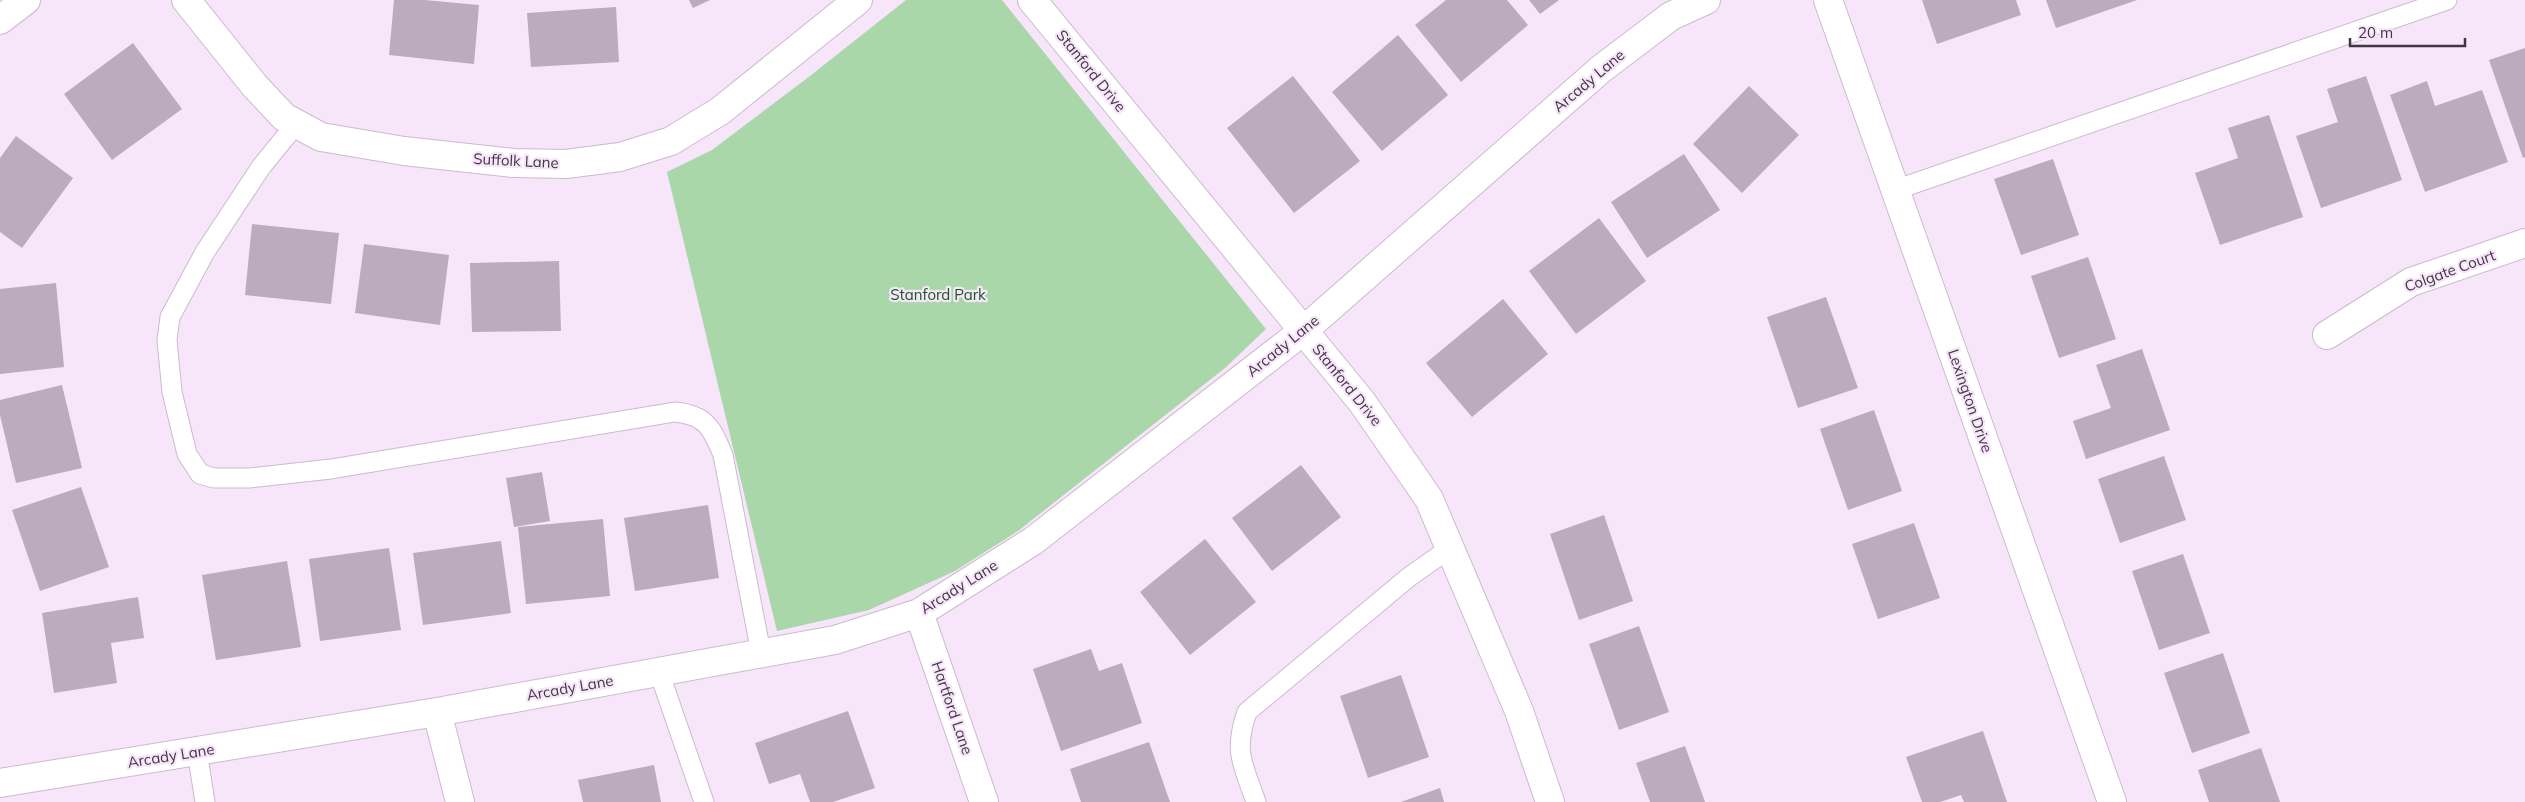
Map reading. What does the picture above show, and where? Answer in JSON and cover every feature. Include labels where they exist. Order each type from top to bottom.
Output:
[{"type":"street","points":[[0,20],[26,0]]},
{"type":"street","name":"Suffolk Lane","points":[[186,0],[254,85],[284,117],[321,137],[404,151],[513,163],[566,164],[620,157],[671,141],[720,111],[858,0]]},
{"type":"street","name":"Stanford Drive","points":[[1032,0],[1362,402],[1399,452],[1429,499],[1519,711],[1550,802]]},
{"type":"street","name":"Arcady Lane","points":[[0,783],[437,712],[835,640],[919,613],[1033,541],[1303,331],[1601,69],[1671,16],[1706,0]]},
{"type":"street","name":"Lexington Drive","points":[[1828,0],[2112,802]]},
{"type":"street","name":"Colgate Court","points":[[2327,336],[2411,282],[2525,244]]},
{"type":"street","name":"Hartford Lane","points":[[919,613],[984,802]]},
{"type":"street","points":[[437,712],[460,802]]},
{"type":"lane","points":[[1895,190],[2446,0]]},
{"type":"lane","points":[[296,124],[261,166],[205,252],[170,317],[166,340],[172,392],[186,454],[200,474],[214,478],[249,478],[331,469],[675,412],[692,414],[710,428],[723,455],[761,653]]},
{"type":"lane","points":[[1256,802],[1240,757],[1240,734],[1247,712],[1401,583],[1450,548]]},
{"type":"lane","points":[[659,672],[704,802]]},
{"type":"lane","points":[[197,751],[205,802]]},
{"type":"green space","name":"Stanford Park","points":[[906,0],[1002,0],[1266,329],[1225,368],[1018,531],[955,571],[869,610],[777,631],[667,172],[712,150]]},
{"type":"building","points":[[394,0],[425,0],[479,5],[474,64],[389,55]]},
{"type":"building","points":[[689,0],[710,0],[693,8]]},
{"type":"building","points":[[1446,0],[1507,0],[1528,25],[1461,82],[1415,25]]},
{"type":"building","points":[[1529,0],[1559,0],[1540,14]]},
{"type":"building","points":[[1922,0],[2016,0],[2021,15],[1937,44]]},
{"type":"building","points":[[2046,0],[2137,0],[2056,28]]},
{"type":"building","points":[[616,7],[619,62],[531,67],[527,13]]},
{"type":"building","points":[[1398,35],[1448,95],[1382,151],[1332,92]]},
{"type":"building","points":[[133,43],[182,109],[112,160],[64,94]]},
{"type":"building","points":[[2525,48],[2525,157],[2523,158],[2489,60]]},
{"type":"building","points":[[1293,76],[1360,161],[1294,213],[1227,128]]},
{"type":"building","points":[[2366,76],[2402,180],[2321,208],[2296,136],[2338,122],[2327,89]]},
{"type":"building","points":[[2427,81],[2435,106],[2482,90],[2508,162],[2425,192],[2390,95]]},
{"type":"building","points":[[1749,86],[1799,135],[1742,193],[1693,144]]},
{"type":"building","points":[[2269,115],[2303,217],[2220,245],[2195,173],[2238,158],[2228,128]]},
{"type":"building","points":[[16,136],[73,178],[22,248],[0,232],[0,158]]},
{"type":"building","points":[[1684,154],[1720,210],[1647,258],[1611,202]]},
{"type":"building","points":[[2053,159],[2079,235],[2021,255],[1994,179]]},
{"type":"building","points":[[1599,218],[1646,281],[1576,334],[1529,271]]},
{"type":"building","points":[[252,224],[339,233],[331,304],[245,295]]},
{"type":"building","points":[[364,244],[449,255],[440,325],[355,313]]},
{"type":"building","points":[[2088,257],[2116,339],[2059,358],[2031,276]]},
{"type":"building","points":[[559,261],[561,331],[472,332],[470,263]]},
{"type":"building","points":[[56,283],[64,367],[0,374],[0,289]]},
{"type":"building","points":[[1826,297],[1858,388],[1798,408],[1767,317]]},
{"type":"building","points":[[1503,299],[1548,354],[1472,417],[1426,363]]},
{"type":"building","points":[[2142,349],[2170,430],[2086,459],[2073,421],[2111,408],[2096,365]]},
{"type":"building","points":[[62,385],[82,468],[16,483],[0,415],[0,400]]},
{"type":"building","points":[[1874,410],[1902,491],[1848,510],[1820,429]]},
{"type":"building","points":[[2164,456],[2186,520],[2120,543],[2098,479]]},
{"type":"building","points":[[1301,465],[1341,517],[1272,571],[1232,518]]},
{"type":"building","points":[[542,472],[550,521],[514,527],[506,478]]},
{"type":"building","points":[[81,487],[109,567],[40,591],[12,510]]},
{"type":"building","points":[[708,505],[719,578],[635,591],[624,518]]},
{"type":"building","points":[[1604,515],[1633,601],[1579,620],[1550,534]]},
{"type":"building","points":[[603,519],[610,596],[526,604],[518,527]]},
{"type":"building","points":[[1914,523],[1940,598],[1878,619],[1852,544]]},
{"type":"building","points":[[1205,539],[1256,602],[1190,655],[1140,592]]},
{"type":"building","points":[[501,541],[511,613],[423,625],[413,553]]},
{"type":"building","points":[[389,548],[401,630],[320,641],[309,559]]},
{"type":"building","points":[[2183,554],[2210,633],[2159,650],[2132,571]]},
{"type":"building","points":[[287,561],[301,647],[216,660],[202,575]]},
{"type":"building","points":[[138,597],[144,638],[111,643],[117,683],[54,693],[42,613]]},
{"type":"building","points":[[1639,626],[1669,712],[1619,730],[1589,644]]},
{"type":"building","points":[[1091,649],[1099,671],[1122,663],[1142,723],[1061,751],[1033,669]]},
{"type":"building","points":[[2223,653],[2250,733],[2192,753],[2164,673]]},
{"type":"building","points":[[1401,675],[1429,757],[1368,778],[1340,696]]},
{"type":"building","points":[[848,711],[875,788],[833,802],[810,802],[800,774],[769,784],[755,743]]},
{"type":"building","points":[[1983,731],[2007,802],[1964,802],[1961,795],[1940,802],[1922,802],[1906,757]]},
{"type":"building","points":[[1149,742],[1170,802],[1081,802],[1070,769]]},
{"type":"building","points":[[1685,746],[1705,802],[1650,802],[1636,763]]},
{"type":"building","points":[[2261,748],[2280,802],[2209,802],[2198,770]]},
{"type":"building","points":[[654,765],[661,802],[583,802],[578,780]]},
{"type":"building","points":[[1440,788],[1444,802],[1401,802]]}]
